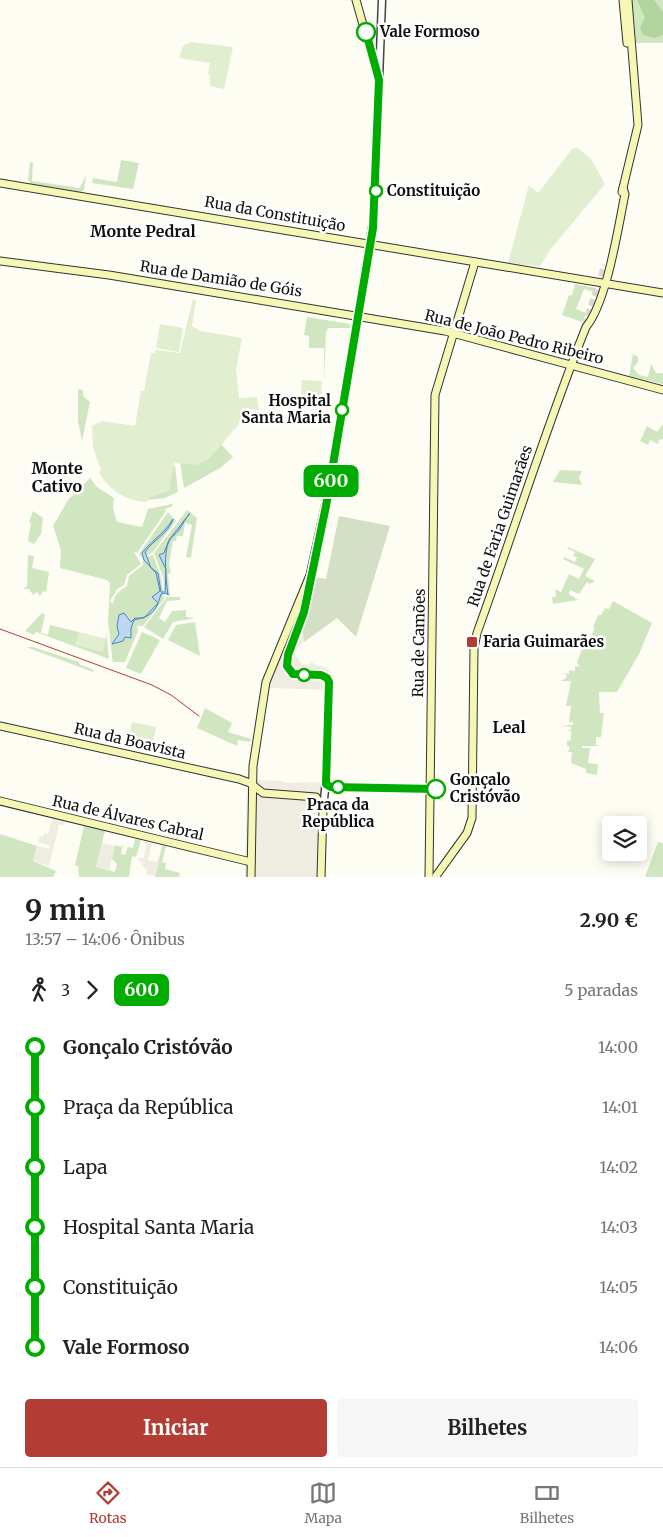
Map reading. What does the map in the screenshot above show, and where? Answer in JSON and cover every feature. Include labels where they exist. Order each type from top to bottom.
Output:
[{"type":"main road","points":[[250,877],[252,766],[264,685],[287,634],[300,611],[310,577],[333,470],[370,245],[376,192],[379,80],[356,0]]},
{"type":"main road","name":"Rua de Faria Guimarães","points":[[623,0],[626,41],[632,49]]},
{"type":"main road","name":"Rua de Faria Guimarães","points":[[605,265],[638,125],[628,0]]},
{"type":"main road","name":"Rua da Constituição","points":[[0,183],[663,294]]},
{"type":"main road","name":"Rua de Faria Guimarães","points":[[548,428],[548,423],[570,366],[586,327],[593,317],[604,284],[625,194],[623,188]]},
{"type":"main road","name":"Rua de Damião de Góis","points":[[0,261],[78,270],[358,316]]},
{"type":"main road","name":"Rua de Camões","points":[[429,859],[435,395],[475,262]]},
{"type":"main road","name":"Rua de João Pedro Ribeiro","points":[[358,316],[453,333],[663,390]]},
{"type":"main road","name":"Rua de Faria Guimarães","points":[[433,877],[446,863],[467,833],[472,818],[474,648],[477,633],[548,428],[568,378]]},
{"type":"main road","name":"Rua da Boavista","points":[[0,726],[252,784]]},
{"type":"main road","points":[[239,780],[247,775],[252,766]]},
{"type":"main road","points":[[252,784],[263,793],[314,796],[320,801],[323,808],[322,877]]},
{"type":"main road","points":[[252,810],[256,798],[277,795]]},
{"type":"main road","name":"Rua de Álvares Cabral","points":[[0,801],[251,862]]},
{"type":"main road","points":[[429,859],[438,864],[446,863]]},
{"type":"main road","points":[[429,859],[433,877]]},
{"type":"street","points":[[379,80],[382,0]]},
{"type":"street","points":[[371,48],[381,46]]},
{"type":"street","points":[[300,611],[287,666],[291,673],[324,676],[328,680],[329,687],[326,784],[323,808]]},
{"type":"street","points":[[282,645],[290,649]]},
{"type":"green space","points":[[632,0],[663,0],[663,43],[636,43]]},
{"type":"green space","points":[[637,0],[654,0],[663,12],[663,35],[654,38],[643,35],[640,28],[645,17]]},
{"type":"green space","points":[[191,42],[233,47],[224,89],[210,86],[210,74],[208,74],[210,63],[179,58],[183,46]]},
{"type":"green space","points":[[573,148],[578,148],[591,159],[605,184],[550,250],[539,268],[538,266],[508,263],[529,185],[538,193]]},
{"type":"green space","points":[[121,160],[139,163],[133,189],[92,183],[93,178],[117,182]]},
{"type":"green space","points":[[30,162],[33,163],[32,181],[80,188],[86,175],[84,190],[81,192],[31,184],[28,180]]},
{"type":"green space","points":[[575,284],[596,288],[594,292],[584,289],[576,309],[586,313],[582,322],[562,315]]},
{"type":"green space","points":[[193,299],[196,300],[192,326],[200,331],[242,338],[236,369],[239,398],[257,397],[259,410],[242,408],[239,424],[210,458],[197,465],[174,463],[169,491],[147,498],[147,502],[125,497],[113,489],[99,472],[101,470],[93,447],[92,426],[102,421],[135,426],[141,391],[144,391],[151,353],[155,353],[155,350],[180,353]]},
{"type":"green space","points":[[307,317],[350,324],[351,328],[329,328],[326,331],[324,381],[324,348],[309,348],[309,336],[304,335]]},
{"type":"green space","points":[[160,324],[183,328],[179,352],[156,348]]},
{"type":"green space","points":[[633,354],[638,357],[638,362],[633,368],[639,375],[648,377],[651,364],[656,373],[663,373],[663,384],[629,376]]},
{"type":"green space","points":[[302,380],[322,381],[321,397],[301,396]]},
{"type":"green space","points":[[78,389],[83,390],[83,396],[90,402],[82,441],[78,421]]},
{"type":"green space","points":[[663,424],[663,439],[659,440],[658,444],[650,440],[648,445],[640,441],[647,426],[657,432]]},
{"type":"green space","points":[[221,444],[233,457],[220,468],[184,488],[180,462],[199,463],[212,455]]},
{"type":"green space","points":[[171,466],[175,466],[178,492],[165,498],[147,500]]},
{"type":"green space","points":[[560,470],[582,471],[579,478],[582,485],[553,482]]},
{"type":"green space","points":[[90,478],[97,487],[114,498],[113,508],[117,522],[142,527],[148,509],[172,504],[173,506],[165,509],[166,511],[137,553],[134,552],[141,564],[127,575],[124,585],[117,589],[110,601],[113,604],[117,594],[127,586],[129,576],[143,565],[143,558],[153,555],[161,577],[164,599],[143,626],[137,626],[138,631],[125,662],[113,662],[113,664],[108,621],[110,584],[107,580],[60,568],[61,550],[53,526],[68,500]]},
{"type":"green space","points":[[187,510],[197,518],[191,558],[186,557],[192,525],[185,523],[183,536],[177,536],[176,541],[173,541],[169,564],[171,573],[168,574],[170,596],[166,595],[163,577],[154,553]]},
{"type":"green space","points":[[33,511],[43,518],[41,534],[34,544],[28,541],[31,523],[29,522]]},
{"type":"green space","points":[[168,512],[176,521],[152,553],[142,557],[139,554]]},
{"type":"green space","points":[[339,516],[390,526],[356,637],[337,618],[304,642],[302,629],[314,577],[326,579]]},
{"type":"green space","points":[[568,547],[595,559],[585,576],[595,581],[590,584],[587,582],[579,594],[570,590],[569,594],[578,600],[553,604],[552,597],[556,597],[555,589],[561,592],[569,574],[579,579],[584,569],[563,559],[564,557],[575,562],[577,557],[573,556],[575,552]]},
{"type":"green space","points":[[28,555],[34,556],[32,568],[49,572],[46,592],[43,591],[40,596],[37,592],[33,595],[29,589],[23,589],[27,586]]},
{"type":"green space","points":[[167,597],[180,597],[180,600],[167,601],[159,618],[165,622],[172,611],[186,610],[186,617],[195,618],[173,622],[163,639],[144,627]]},
{"type":"green space","points":[[613,601],[652,623],[639,654],[617,692],[599,692],[600,713],[604,713],[601,737],[596,737],[596,745],[600,746],[582,746],[582,748],[590,748],[588,763],[598,764],[597,775],[586,773],[586,769],[571,763],[572,752],[568,752],[570,747],[567,746],[567,741],[571,740],[571,731],[565,730],[571,730],[571,727],[560,726],[573,725],[573,722],[569,722],[571,706],[566,706],[571,681],[561,681],[567,675],[562,673],[569,674],[569,670],[575,671],[575,666],[580,667],[577,662],[585,642],[588,642],[595,628],[593,627],[597,618],[605,608],[609,609]]},
{"type":"green space","points":[[42,613],[45,614],[41,633],[48,635],[50,625],[79,632],[76,645],[106,638],[106,630],[109,659],[36,632],[34,635],[25,631]]},
{"type":"green space","points":[[195,622],[200,656],[168,640],[176,625]]},
{"type":"green space","points":[[79,632],[106,639],[103,652],[75,645]]},
{"type":"green space","points":[[142,632],[160,640],[141,674],[126,668]]},
{"type":"green space","points":[[26,647],[33,647],[79,662],[79,664],[94,670],[93,672]]},
{"type":"green space","points":[[205,708],[232,723],[228,732],[251,739],[250,742],[238,740],[237,746],[197,728]]},
{"type":"green space","points":[[132,722],[156,727],[153,742],[129,736]]},
{"type":"green space","points":[[84,826],[105,831],[96,867],[115,872],[117,864],[112,859],[115,845],[121,847],[123,844],[121,854],[125,855],[128,847],[133,848],[135,839],[141,840],[136,857],[132,856],[129,877],[79,877],[78,866],[75,865]]},
{"type":"green space","points":[[0,834],[37,846],[33,861],[56,871],[53,877],[0,877]]},
{"type":"green space","points":[[658,842],[663,843],[663,877],[645,877]]},
{"type":"green space","points":[[162,846],[166,846],[162,862],[166,863],[165,869],[180,873],[179,877],[155,877]]},
{"type":"shaded area","points":[[296,619],[304,622],[302,629],[304,642],[295,648],[294,653],[302,664],[308,665],[312,662],[315,665],[326,667],[334,677],[333,690],[269,688],[263,679],[282,635],[289,637]]},
{"type":"shaded area","name":"Praça da República","points":[[255,780],[282,781],[286,783],[323,782],[328,785],[326,877],[245,877],[247,783]]},
{"type":"shaded area","points":[[52,819],[65,822],[64,825],[59,825],[49,866],[33,861],[37,846],[49,849],[50,846],[38,842],[40,836],[43,837],[44,833],[48,834]]},
{"type":"shaded area","points":[[144,841],[152,843],[148,860],[157,862],[162,846],[155,876],[146,874],[147,870],[142,866],[143,862],[138,861],[139,858],[144,858],[146,845]]},
{"type":"shaded area","points":[[102,843],[115,846],[109,871],[96,867]]},
{"type":"water","points":[[188,516],[169,541],[166,553],[166,568],[159,555],[164,553],[169,540]]},
{"type":"water","points":[[173,519],[168,528],[145,552],[151,567],[144,560],[142,553]]},
{"type":"water","points":[[152,569],[158,573],[161,592],[165,592],[166,574],[168,595],[167,593],[161,594],[158,603],[152,597],[160,591],[156,573]]},
{"type":"water","points":[[158,603],[149,615],[145,617]]},
{"type":"water","points":[[124,613],[131,622],[135,618],[142,618],[134,620],[131,628],[131,638],[125,637],[123,641],[112,644],[119,634],[117,626],[119,615]]},
{"type":"tunnel","points":[[585,326],[605,265]]},
{"type":"tram line","points":[[0,629],[152,685],[171,695],[199,716]]},
{"type":"bus line","name":"600","points":[[366,32],[379,80],[376,192],[373,228],[326,506],[304,612],[288,655],[287,666],[288,670],[293,674],[321,675],[327,678],[329,682],[326,784],[330,787],[436,789]]},
{"type":"place","name":"Vale Formoso","points":[[366,32]]},
{"type":"place","name":"Constituição","points":[[376,191]]},
{"type":"place","name":"Hospital Santa Maria","points":[[342,410]]},
{"type":"place","name":"Faria Guimarães","points":[[472,642]]},
{"type":"place","name":"Praça da República","points":[[338,787]]},
{"type":"place","name":"Gonçalo Cristóvão","points":[[436,789]]},
{"type":"district","name":"Monte Pedral","points":[[143,231]]},
{"type":"district","name":"Monte Cativo","points":[[57,477]]},
{"type":"district","name":"Leal","points":[[509,727]]}]
